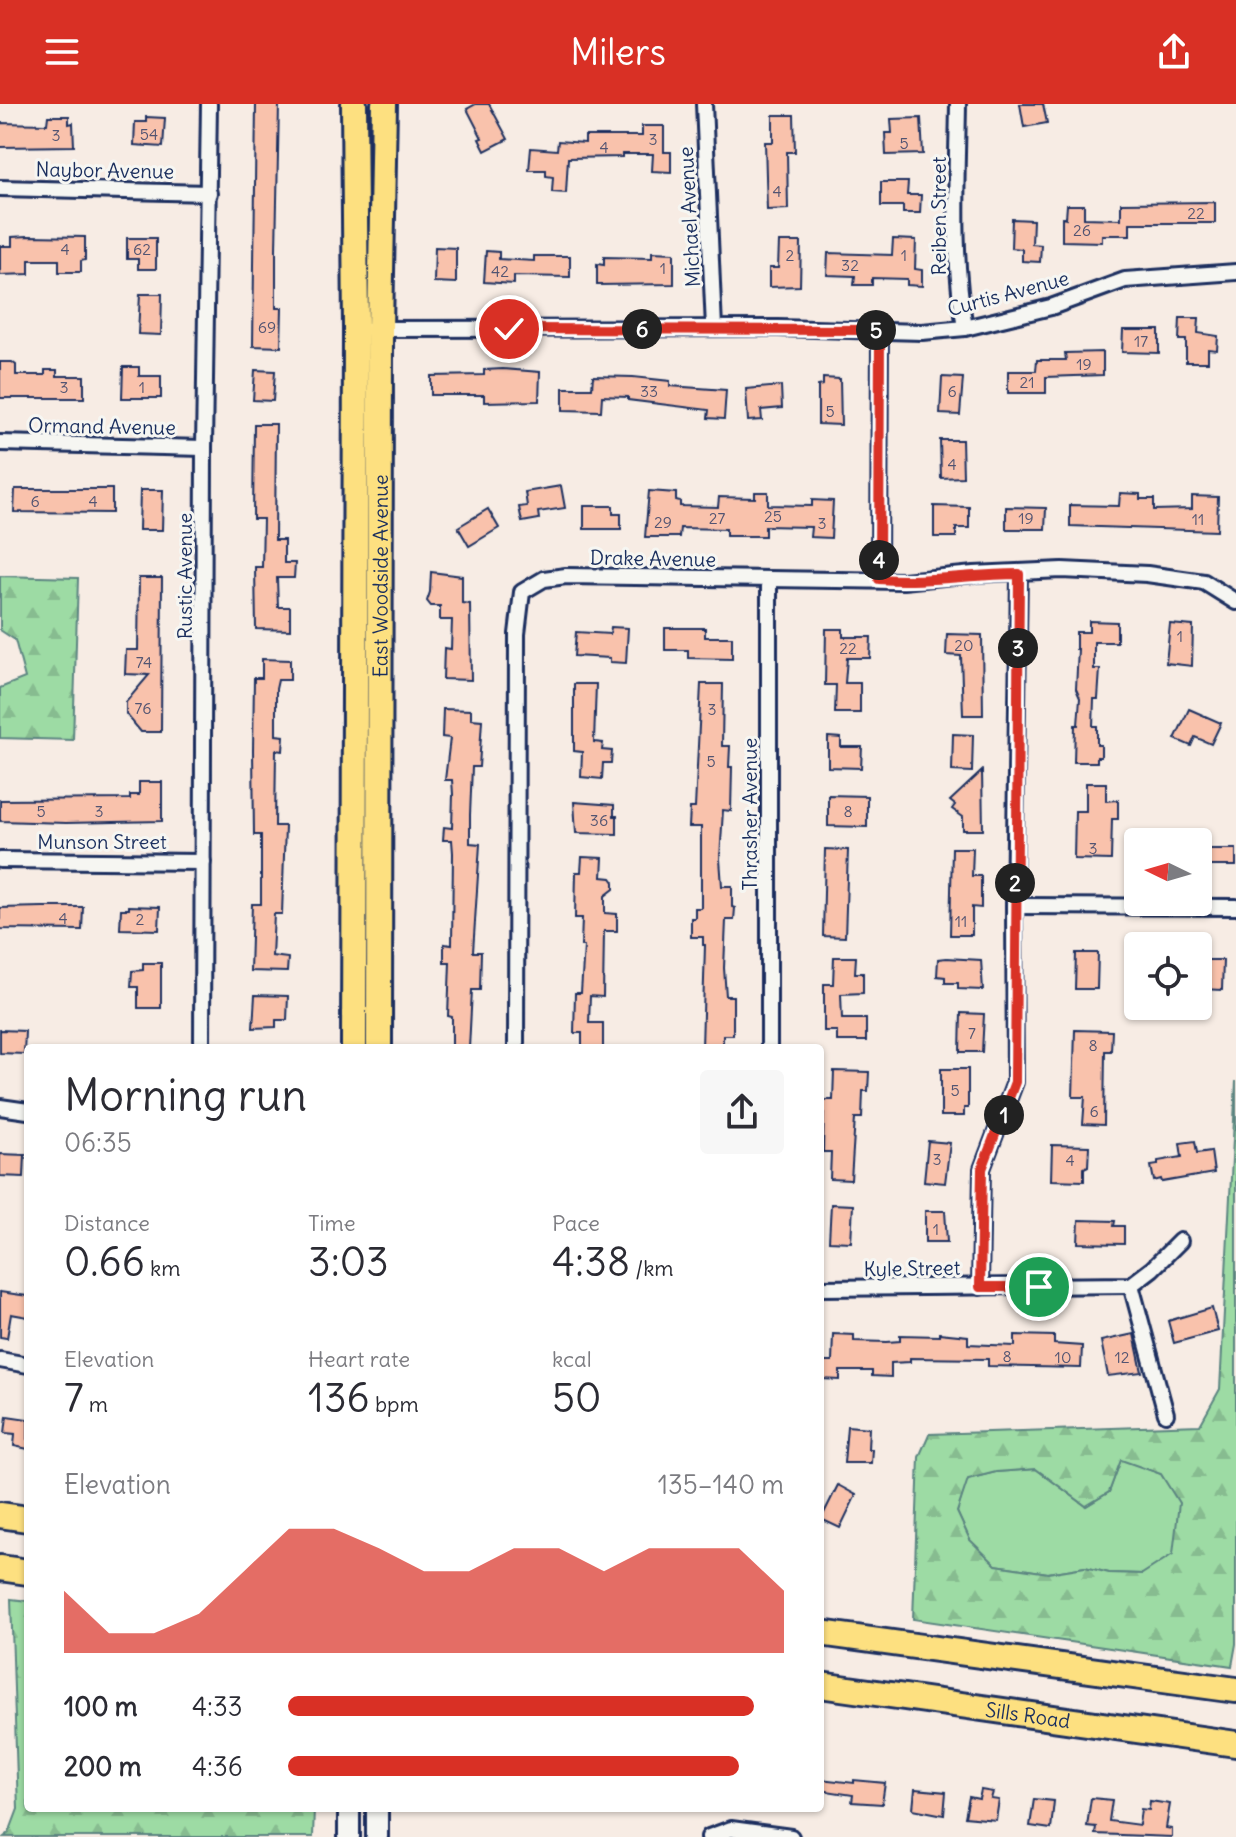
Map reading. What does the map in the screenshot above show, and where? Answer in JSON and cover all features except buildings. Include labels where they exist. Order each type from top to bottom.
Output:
[{"type":"main road","name":"East Woodside Avenue","points":[[354,104],[368,329],[379,1044]]},
{"type":"main road","name":"East Woodside Avenue","points":[[354,1044],[368,329],[384,104]]},
{"type":"main road","points":[[0,1515],[24,1518]]},
{"type":"main road","points":[[0,1568],[24,1571]]},
{"type":"main road","points":[[824,1634],[1236,1690]]},
{"type":"main road","name":"Sills Road","points":[[824,1686],[1236,1744]]},
{"type":"main road","points":[[349,1812],[349,1837]]},
{"type":"main road","points":[[377,1812],[377,1837]]},
{"type":"street","name":"Rustic Avenue","points":[[202,1044],[204,448],[209,104]]},
{"type":"street","name":"Michael Avenue","points":[[704,104],[714,328]]},
{"type":"street","name":"Reiben Street","points":[[958,104],[955,248],[965,328]]},
{"type":"street","name":"Naybor Avenue","points":[[0,188],[209,193]]},
{"type":"street","name":"Curtis Avenue","points":[[368,329],[714,328],[922,332],[965,328],[1051,307],[1125,280],[1236,272]]},
{"type":"street","points":[[879,579],[880,330]]},
{"type":"street","name":"Ormand Avenue","points":[[0,443],[204,448]]},
{"type":"street","name":"Drake Avenue","points":[[516,1044],[517,634],[522,592],[544,579],[566,576],[903,581],[1062,570],[1147,574],[1204,582],[1236,602]]},
{"type":"street","points":[[980,1287],[982,1169],[1015,1082],[1019,574]]},
{"type":"street","name":"Thrasher Avenue","points":[[769,580],[769,1044]]},
{"type":"street","name":"Munson Street","points":[[0,860],[203,862]]},
{"type":"street","points":[[1014,906],[1236,907]]},
{"type":"street","points":[[0,1107],[24,1110]]},
{"type":"street","points":[[1166,1414],[1131,1285],[1180,1241]]},
{"type":"street","name":"Kyle Street","points":[[824,1288],[1131,1285]]},
{"type":"street","points":[[0,1360],[24,1364]]},
{"type":"street","points":[[709,1837],[731,1829],[791,1837]]},
{"type":"green space","points":[[0,576],[78,578],[73,740],[0,738],[0,688],[25,678],[15,640],[0,630]]},
{"type":"green space","points":[[1236,1081],[1236,1644],[1232,1666],[913,1619],[919,1457],[929,1434],[1200,1425],[1220,1389]],"holes":[[[1121,1460],[1161,1474],[1179,1503],[1173,1554],[1142,1574],[1109,1573],[1085,1567],[1048,1573],[996,1565],[970,1540],[957,1512],[968,1479],[996,1472],[1036,1469],[1086,1506],[1109,1492]]]},
{"type":"green space","points":[[1121,1459],[1161,1474],[1180,1503],[1174,1554],[1143,1574],[1109,1573],[1085,1567],[1048,1573],[995,1565],[970,1540],[957,1512],[967,1479],[996,1472],[1036,1469],[1086,1506],[1109,1492]]},
{"type":"green space","points":[[11,1599],[24,1601],[24,1812],[314,1812],[313,1837],[4,1837],[9,1833],[18,1809]]},
{"type":"route","points":[[509,329],[880,330],[879,579],[903,581],[974,574],[1019,574],[1015,1082],[982,1169],[980,1287],[1039,1287]]}]
